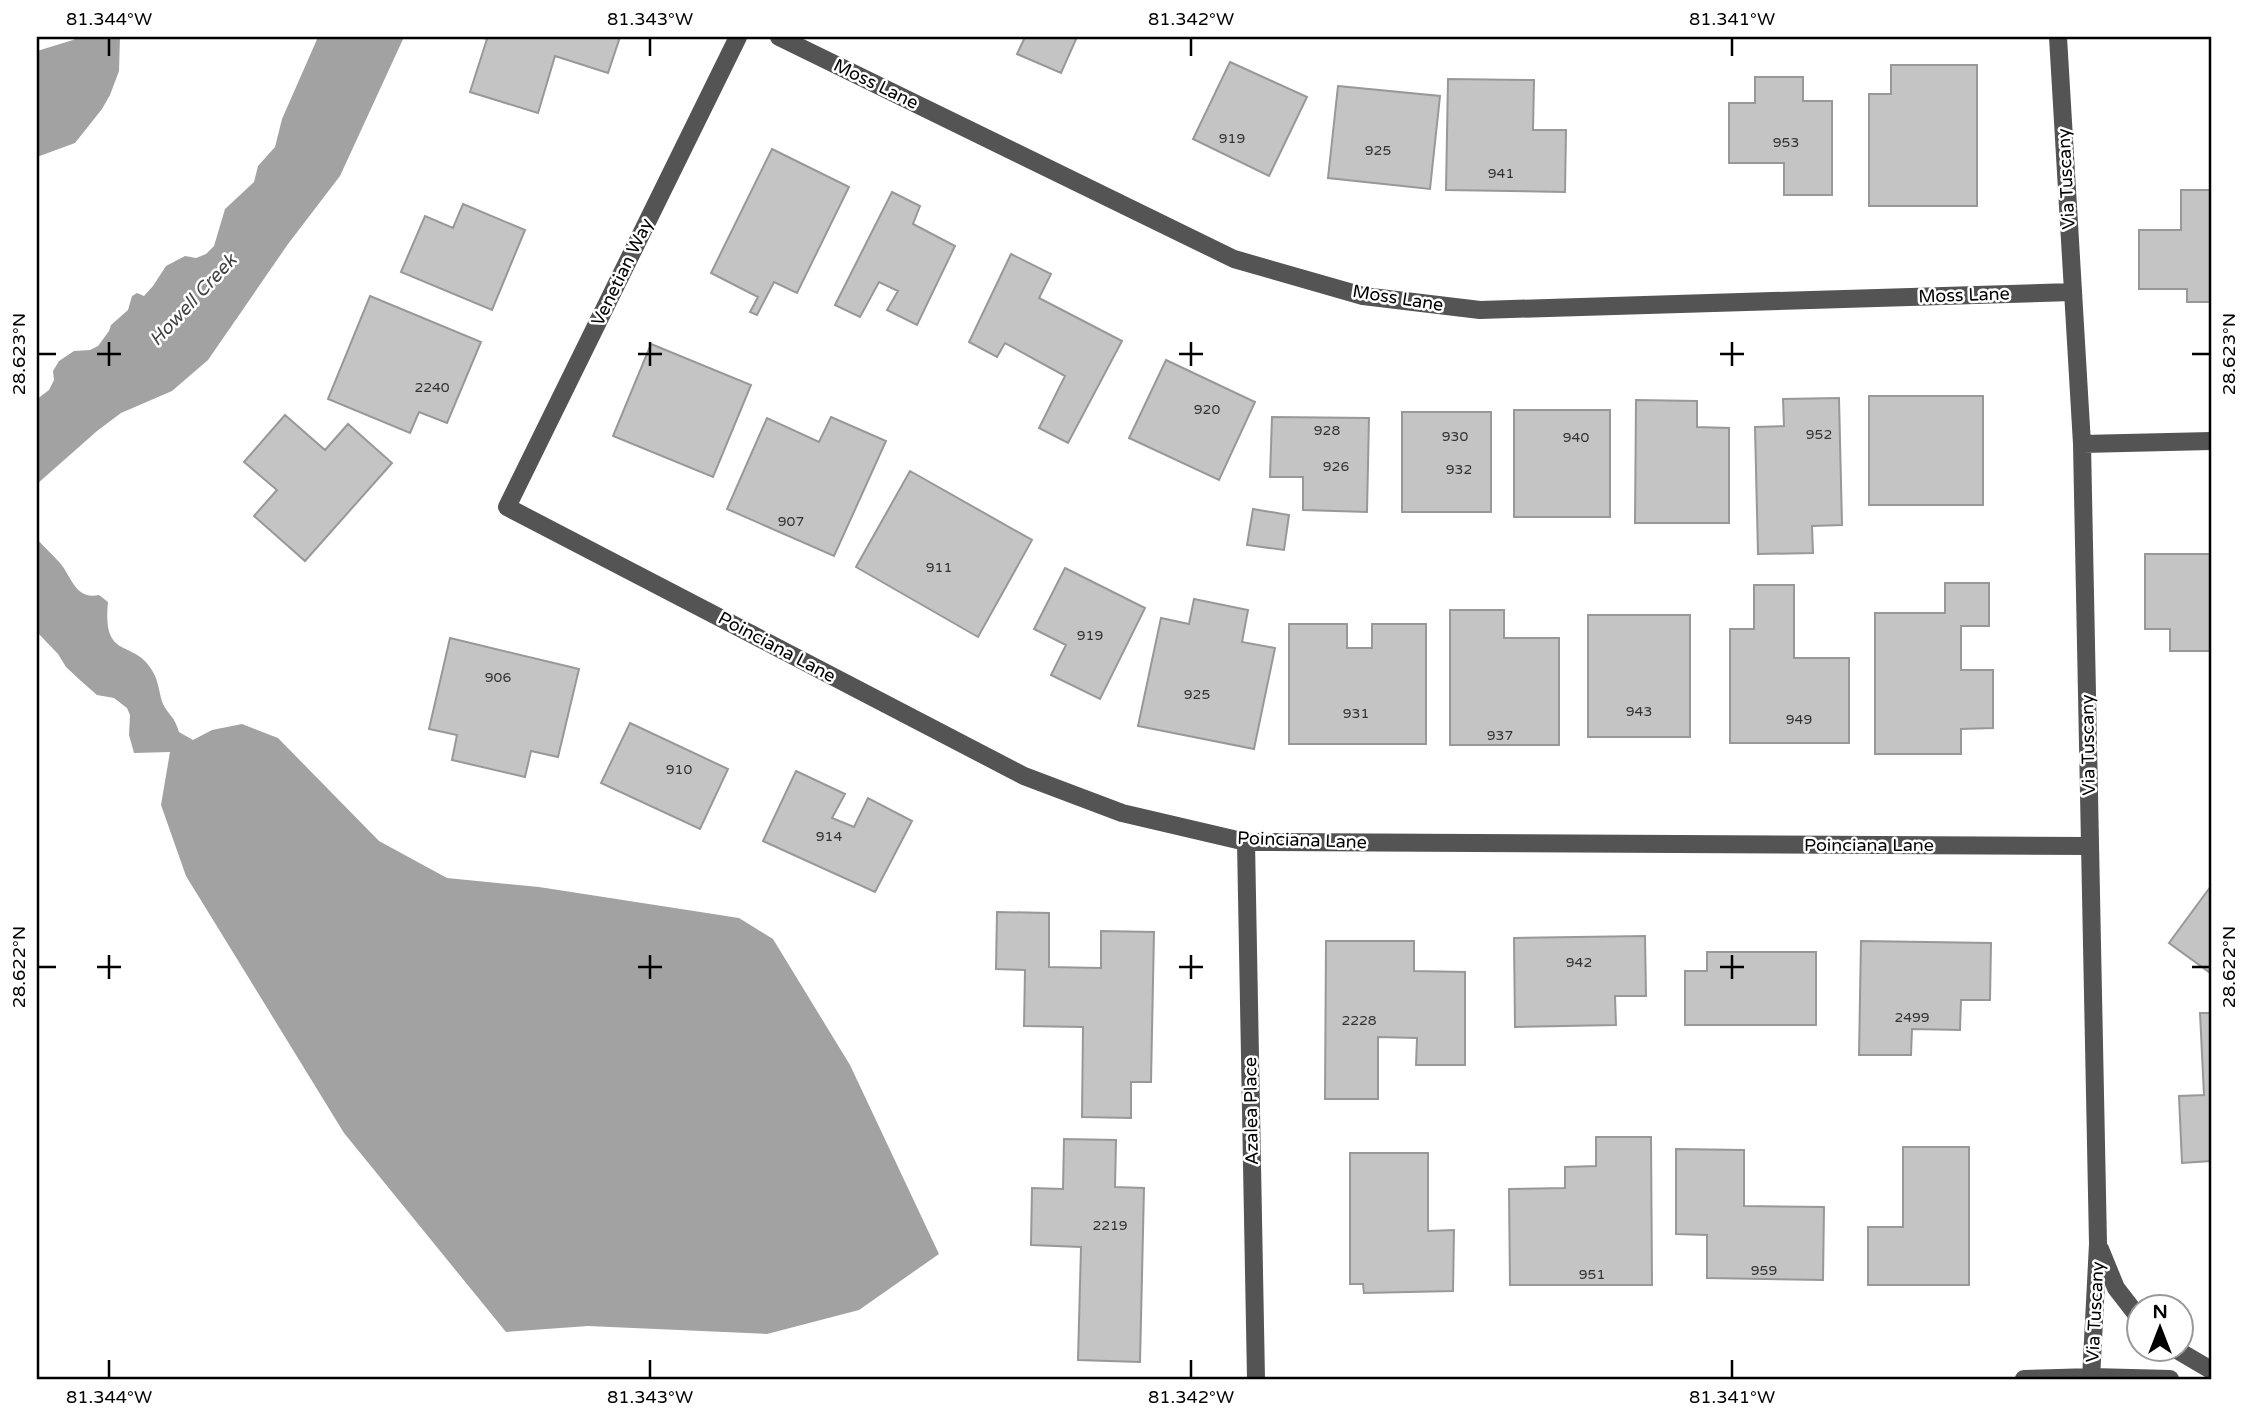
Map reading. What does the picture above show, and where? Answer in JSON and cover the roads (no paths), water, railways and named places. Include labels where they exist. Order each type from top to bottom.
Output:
[{"type":"street","name":"Venetian Way","points":[[507,507],[738,37]]},
{"type":"street","name":"Moss Lane","points":[[779,37],[1234,259],[1363,296],[1480,310],[2072,292]]},
{"type":"street","name":"Via Tuscany","points":[[2058,37],[2082,444],[2098,1244],[2091,1378],[2170,1379]]},
{"type":"street","points":[[2082,444],[2211,441]]},
{"type":"street","name":"Poinciana Lane","points":[[507,507],[1024,776],[1122,813],[1246,842],[2089,846]]},
{"type":"street","name":"Azalea Place","points":[[1246,842],[1256,1379]]},
{"type":"street","points":[[2098,1244],[2116,1288],[2126,1301]]},
{"type":"street","points":[[2196,1361],[2211,1370]]},
{"type":"street","points":[[2024,1379],[2091,1378]]},
{"type":"water","points":[[77,37],[120,37],[119,71],[102,109],[75,143],[37,157],[37,51]]},
{"type":"water","name":"Howell Creek","points":[[318,37],[404,37],[340,176],[288,244],[208,360],[172,391],[121,413],[37,484],[37,399],[49,390],[54,380],[53,371],[59,361],[74,351],[90,350],[98,346],[111,325],[128,310],[132,296],[137,293],[144,296],[166,266],[185,256],[196,258],[206,254],[214,246],[225,209],[254,182],[258,166],[275,147],[282,119]]},
{"type":"water","points":[[37,539],[60,563],[79,591],[91,596],[99,595],[108,602],[107,621],[110,634],[121,647],[145,661],[155,676],[163,704],[179,732],[193,740],[212,730],[242,724],[278,738],[379,841],[447,878],[539,887],[739,918],[773,939],[850,1065],[939,1254],[859,1310],[767,1334],[588,1326],[506,1332],[344,1133],[186,876],[161,805],[170,752],[134,753],[129,735],[130,715],[127,708],[114,698],[97,695],[66,667],[58,654],[37,632]]}]
